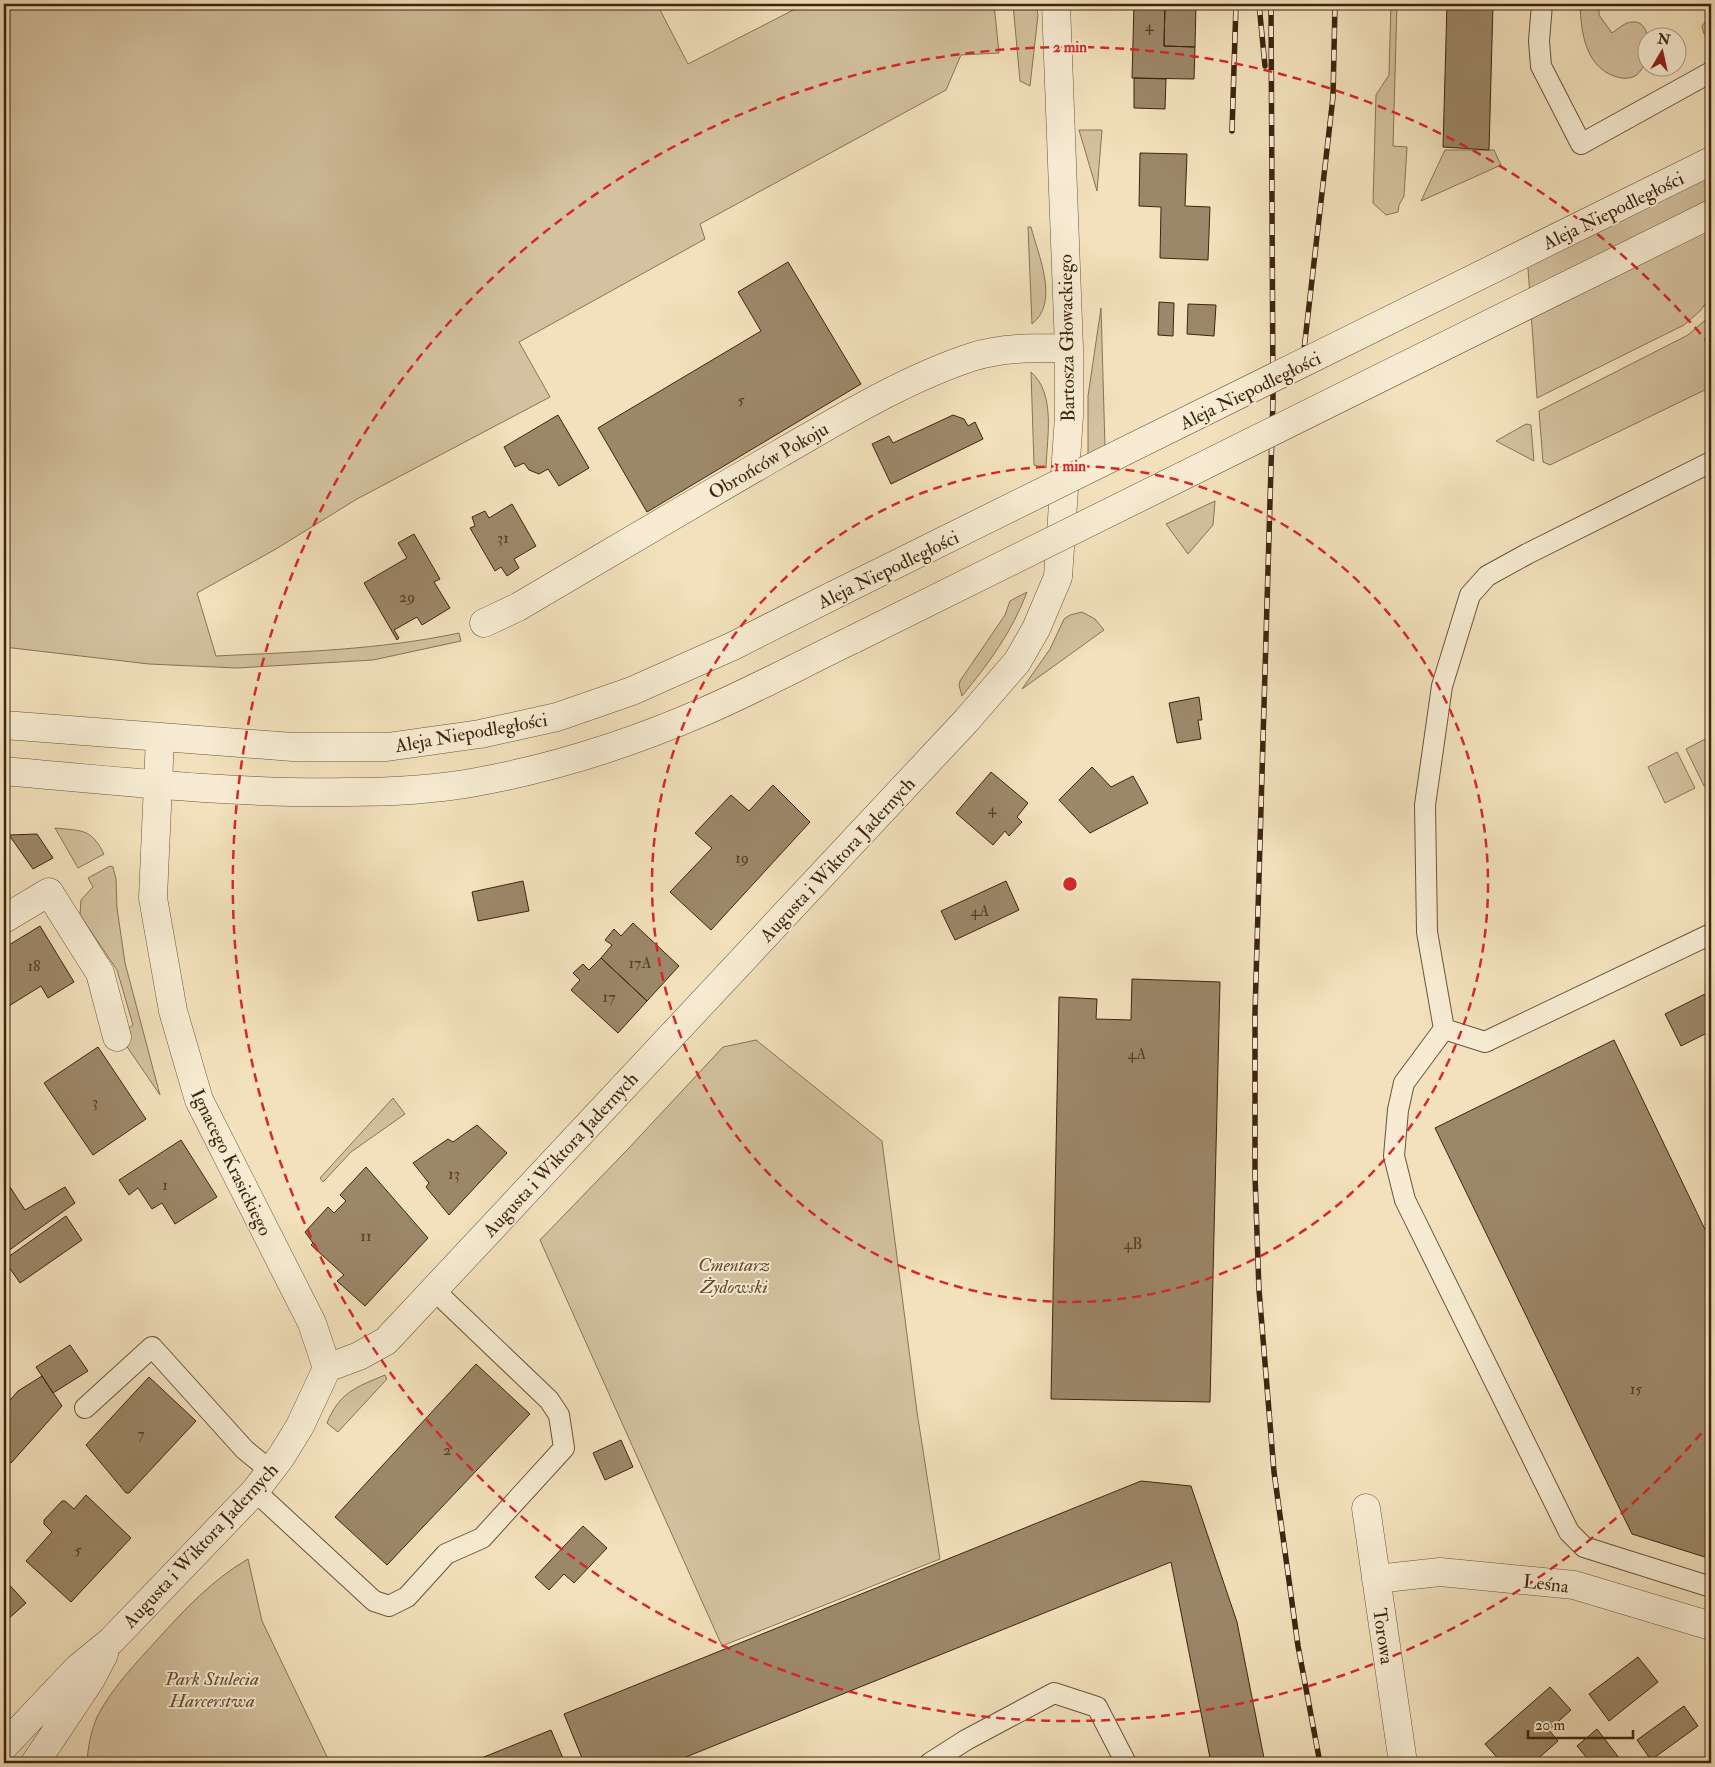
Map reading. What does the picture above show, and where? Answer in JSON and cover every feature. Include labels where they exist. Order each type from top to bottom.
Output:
[{"type":"street","name":"Bartosza Głowackiego","points":[[1017,662],[1036,629],[1058,577],[1069,416],[1069,348],[1056,4]]},
{"type":"street","name":"Aleja Niepodległości","points":[[4,724],[160,738],[294,747],[387,747],[480,734],[557,717],[632,691],[733,646],[1711,161]]},
{"type":"street","points":[[4,770],[157,784],[301,793],[385,792],[470,783],[555,764],[628,742],[704,712],[854,639],[1711,214]]},
{"type":"street","name":"Obrońców Pokoju","points":[[484,623],[518,607],[854,411],[928,375],[971,357],[994,352],[1022,348],[1069,348]]},
{"type":"street","name":"Augusta i Wiktora Jadernych","points":[[4,1746],[78,1668],[111,1641],[263,1481],[300,1426],[327,1368],[359,1356],[386,1341],[966,721],[1017,662]]},
{"type":"street","name":"Ignacego Krasickiego","points":[[160,738],[154,898],[173,1011],[200,1100],[312,1322],[327,1368]]},
{"type":"street","points":[[4,919],[49,892],[100,973],[117,1037]]},
{"type":"street","name":"Torowa","points":[[1366,1508],[1403,1763]]},
{"type":"street","name":"Leśna","points":[[1376,1579],[1440,1572],[1574,1585],[1711,1626]]},
{"type":"street","name":"Augusta i Wiktora Jadernych","points":[[35,1763],[91,1679],[111,1641]]},
{"type":"lane","points":[[1542,4],[1539,41],[1541,66],[1581,144],[1711,72]]},
{"type":"lane","points":[[1711,462],[1487,576],[1470,595],[1442,686],[1425,805],[1427,932],[1444,1029],[1404,1083],[1398,1110],[1394,1156],[1405,1200],[1569,1532],[1584,1547],[1711,1587]]},
{"type":"lane","points":[[1444,1029],[1485,1042],[1711,934]]},
{"type":"lane","points":[[85,1408],[152,1347],[245,1450],[263,1481],[374,1601],[389,1606],[408,1597],[446,1554],[482,1538],[564,1448],[559,1415],[548,1400],[434,1290]]},
{"type":"lane","points":[[930,1763],[966,1740],[1054,1693],[1097,1707],[1126,1763]]},
{"type":"green space","points":[[4,4],[662,4],[658,6],[688,64],[805,4],[994,4],[999,53],[961,55],[946,90],[700,224],[705,239],[519,342],[550,397],[357,499],[276,549],[197,593],[216,656],[369,647],[459,633],[461,641],[373,660],[237,668],[149,664],[4,647]]},
{"type":"green space","points":[[1013,4],[1036,4],[1038,15],[1030,86],[1020,81]]},
{"type":"green space","points":[[1391,4],[1397,4],[1393,146],[1407,147],[1404,196],[1399,205],[1398,212],[1386,215],[1373,203],[1376,95],[1389,75]]},
{"type":"green space","points":[[1580,4],[1599,4],[1599,15],[1612,33],[1629,22],[1639,23],[1644,27],[1638,28],[1638,73],[1630,78],[1621,78],[1609,74],[1600,68],[1588,50],[1582,27]]},
{"type":"green space","points":[[1711,15],[1711,36],[1704,34],[1702,26]]},
{"type":"green space","points":[[1079,130],[1102,130],[1097,191]]},
{"type":"green space","points":[[1711,146],[1711,295],[1701,310],[1684,325],[1537,398],[1526,239]]},
{"type":"green space","points":[[1445,150],[1494,150],[1501,165],[1421,201]]},
{"type":"green space","points":[[1028,227],[1031,227],[1042,264],[1046,291],[1045,304],[1040,315],[1032,324]]},
{"type":"green space","points":[[1101,308],[1105,447],[1088,457],[1088,396]]},
{"type":"green space","points":[[1711,315],[1711,387],[1550,465],[1543,462],[1539,411],[1688,335]]},
{"type":"green space","points":[[1031,372],[1039,381],[1047,404],[1046,468],[1034,465]]},
{"type":"green space","points":[[1526,424],[1531,425],[1534,461],[1496,441]]},
{"type":"green space","points":[[1215,501],[1213,525],[1188,554],[1166,524]]},
{"type":"green space","points":[[1027,592],[999,647],[962,696],[959,685],[960,681],[1005,615],[1010,601]]},
{"type":"green space","points":[[1082,612],[1095,619],[1104,630],[1022,689],[1050,649],[1064,619],[1070,615]]},
{"type":"green space","points":[[1711,736],[1711,782],[1704,786],[1686,749]]},
{"type":"green space","points":[[1677,752],[1695,788],[1665,803],[1648,767]]},
{"type":"green space","points":[[55,828],[85,832],[95,839],[104,854],[78,868]]},
{"type":"green space","points":[[110,866],[113,867],[116,879],[117,908],[125,963],[160,1095],[119,1035],[133,1025],[117,970],[80,915],[81,900],[93,887],[88,878]]},
{"type":"green space","name":"Cmentarz Żydowski","points":[[756,1040],[882,1141],[917,1412],[940,1559],[722,1646],[540,1240],[723,1047]]},
{"type":"green space","points":[[393,1098],[405,1114],[351,1152],[323,1182],[320,1178]]},
{"type":"green space","points":[[385,1375],[387,1379],[338,1432],[327,1423],[337,1405],[350,1392],[365,1383]]},
{"type":"green space","name":"Park Stulecia Harcerstwa","points":[[248,1559],[262,1621],[330,1763],[87,1763],[90,1738],[98,1715],[118,1685],[141,1657],[189,1606],[223,1576]]},
{"type":"building","points":[[1134,4],[1165,4],[1164,46],[1195,47],[1194,79],[1132,78]]},
{"type":"building","points":[[1165,4],[1196,4],[1195,47],[1164,46]]},
{"type":"building","points":[[1447,4],[1493,4],[1489,150],[1443,147]]},
{"type":"building","points":[[1134,78],[1166,79],[1165,109],[1134,108]]},
{"type":"building","points":[[1140,153],[1187,154],[1185,206],[1210,207],[1208,260],[1160,258],[1161,207],[1139,206]]},
{"type":"building","points":[[788,262],[861,384],[647,512],[598,428],[761,331],[738,292]]},
{"type":"building","points":[[1159,302],[1174,303],[1173,336],[1158,335]]},
{"type":"building","points":[[1188,304],[1216,305],[1214,336],[1187,334]]},
{"type":"building","points":[[558,415],[589,468],[559,486],[548,469],[539,474],[529,470],[524,463],[515,467],[504,447]]},
{"type":"building","points":[[953,415],[964,419],[968,426],[975,422],[983,439],[891,484],[872,444],[889,436],[893,443]]},
{"type":"building","points":[[512,504],[536,546],[514,559],[519,568],[507,576],[501,567],[495,571],[470,528],[475,526],[472,517],[485,511],[489,518]]},
{"type":"building","points":[[414,534],[440,579],[434,582],[450,608],[422,625],[417,617],[394,630],[399,638],[397,640],[364,583],[407,558],[398,543]]},
{"type":"building","points":[[1199,697],[1202,720],[1198,720],[1201,739],[1177,743],[1169,703]]},
{"type":"building","points":[[1092,767],[1111,787],[1133,776],[1148,803],[1090,833],[1059,800]]},
{"type":"building","points":[[991,772],[1028,803],[1017,817],[1022,822],[1009,836],[1005,831],[993,845],[956,813]]},
{"type":"building","points":[[773,785],[810,822],[711,930],[670,892],[712,848],[695,833],[731,795],[749,811]]},
{"type":"building","points":[[37,834],[53,858],[33,869],[9,835]]},
{"type":"building","points":[[523,881],[529,911],[478,921],[472,892]]},
{"type":"building","points":[[1006,881],[1019,910],[955,940],[941,911]]},
{"type":"building","points":[[633,923],[679,966],[647,1001],[601,958],[612,945],[605,940],[614,929],[621,936]]},
{"type":"building","points":[[40,926],[74,982],[48,998],[41,986],[4,1009],[4,948]]},
{"type":"building","points":[[601,958],[647,1001],[618,1033],[571,990],[580,980],[573,973],[583,964],[589,970]]},
{"type":"building","points":[[1132,979],[1220,982],[1210,1402],[1051,1399],[1059,997],[1097,999],[1096,1019],[1131,1020]]},
{"type":"building","points":[[1711,991],[1711,1031],[1681,1046],[1665,1014]]},
{"type":"building","points":[[1614,1040],[1711,1242],[1711,1559],[1632,1534],[1435,1128]]},
{"type":"building","points":[[98,1047],[146,1119],[93,1155],[44,1083]]},
{"type":"building","points":[[4,1069],[9,1077],[4,1081]]},
{"type":"building","points":[[477,1125],[507,1153],[449,1215],[426,1187],[429,1183],[413,1163],[448,1139],[453,1142]]},
{"type":"building","points":[[181,1140],[217,1197],[175,1224],[162,1203],[152,1209],[138,1188],[129,1195],[119,1180]]},
{"type":"building","points":[[366,1167],[428,1238],[365,1306],[337,1281],[344,1275],[311,1245],[313,1243],[305,1232],[328,1207],[334,1213],[346,1201],[340,1195]]},
{"type":"building","points":[[10,1187],[25,1210],[65,1187],[75,1203],[8,1251],[4,1244],[4,1191]]},
{"type":"building","points":[[66,1216],[82,1240],[20,1283],[4,1260]]},
{"type":"building","points":[[70,1345],[88,1371],[53,1393],[36,1367]]},
{"type":"building","points":[[476,1364],[530,1414],[387,1565],[335,1517]]},
{"type":"building","points":[[42,1376],[62,1406],[11,1463],[4,1457],[4,1407],[18,1391]]},
{"type":"building","points":[[149,1377],[196,1421],[129,1493],[126,1493],[86,1445]]},
{"type":"building","points":[[621,1440],[633,1467],[605,1480],[593,1453]]},
{"type":"building","points":[[1141,1481],[1191,1486],[1237,1622],[1265,1763],[1211,1763],[1171,1562],[671,1763],[584,1763],[564,1714]]},
{"type":"building","points":[[86,1495],[131,1538],[71,1602],[26,1561],[52,1532],[44,1524],[44,1520],[62,1501],[65,1501],[74,1509]]},
{"type":"building","points":[[583,1526],[607,1548],[574,1583],[564,1574],[549,1590],[535,1577]]},
{"type":"building","points":[[4,1579],[26,1603],[6,1621],[4,1621]]},
{"type":"building","points":[[1638,1657],[1658,1682],[1609,1721],[1589,1694]]},
{"type":"building","points":[[1550,1687],[1571,1710],[1549,1730],[1558,1741],[1533,1763],[1502,1763],[1485,1744]]},
{"type":"building","points":[[1684,1706],[1698,1726],[1651,1760],[1637,1740]]},
{"type":"building","points":[[1597,1729],[1623,1763],[1591,1763],[1577,1746]]},
{"type":"building","points":[[551,1730],[565,1763],[469,1763]]},
{"type":"railway","points":[[1232,131],[1236,4]]},
{"type":"railway","points":[[1259,4],[1265,66]]},
{"type":"railway","points":[[1271,4],[1273,399],[1255,1013],[1255,1176],[1259,1290],[1274,1472],[1298,1646],[1320,1763]]},
{"type":"railway","points":[[1302,367],[1333,97],[1335,4]]}]
